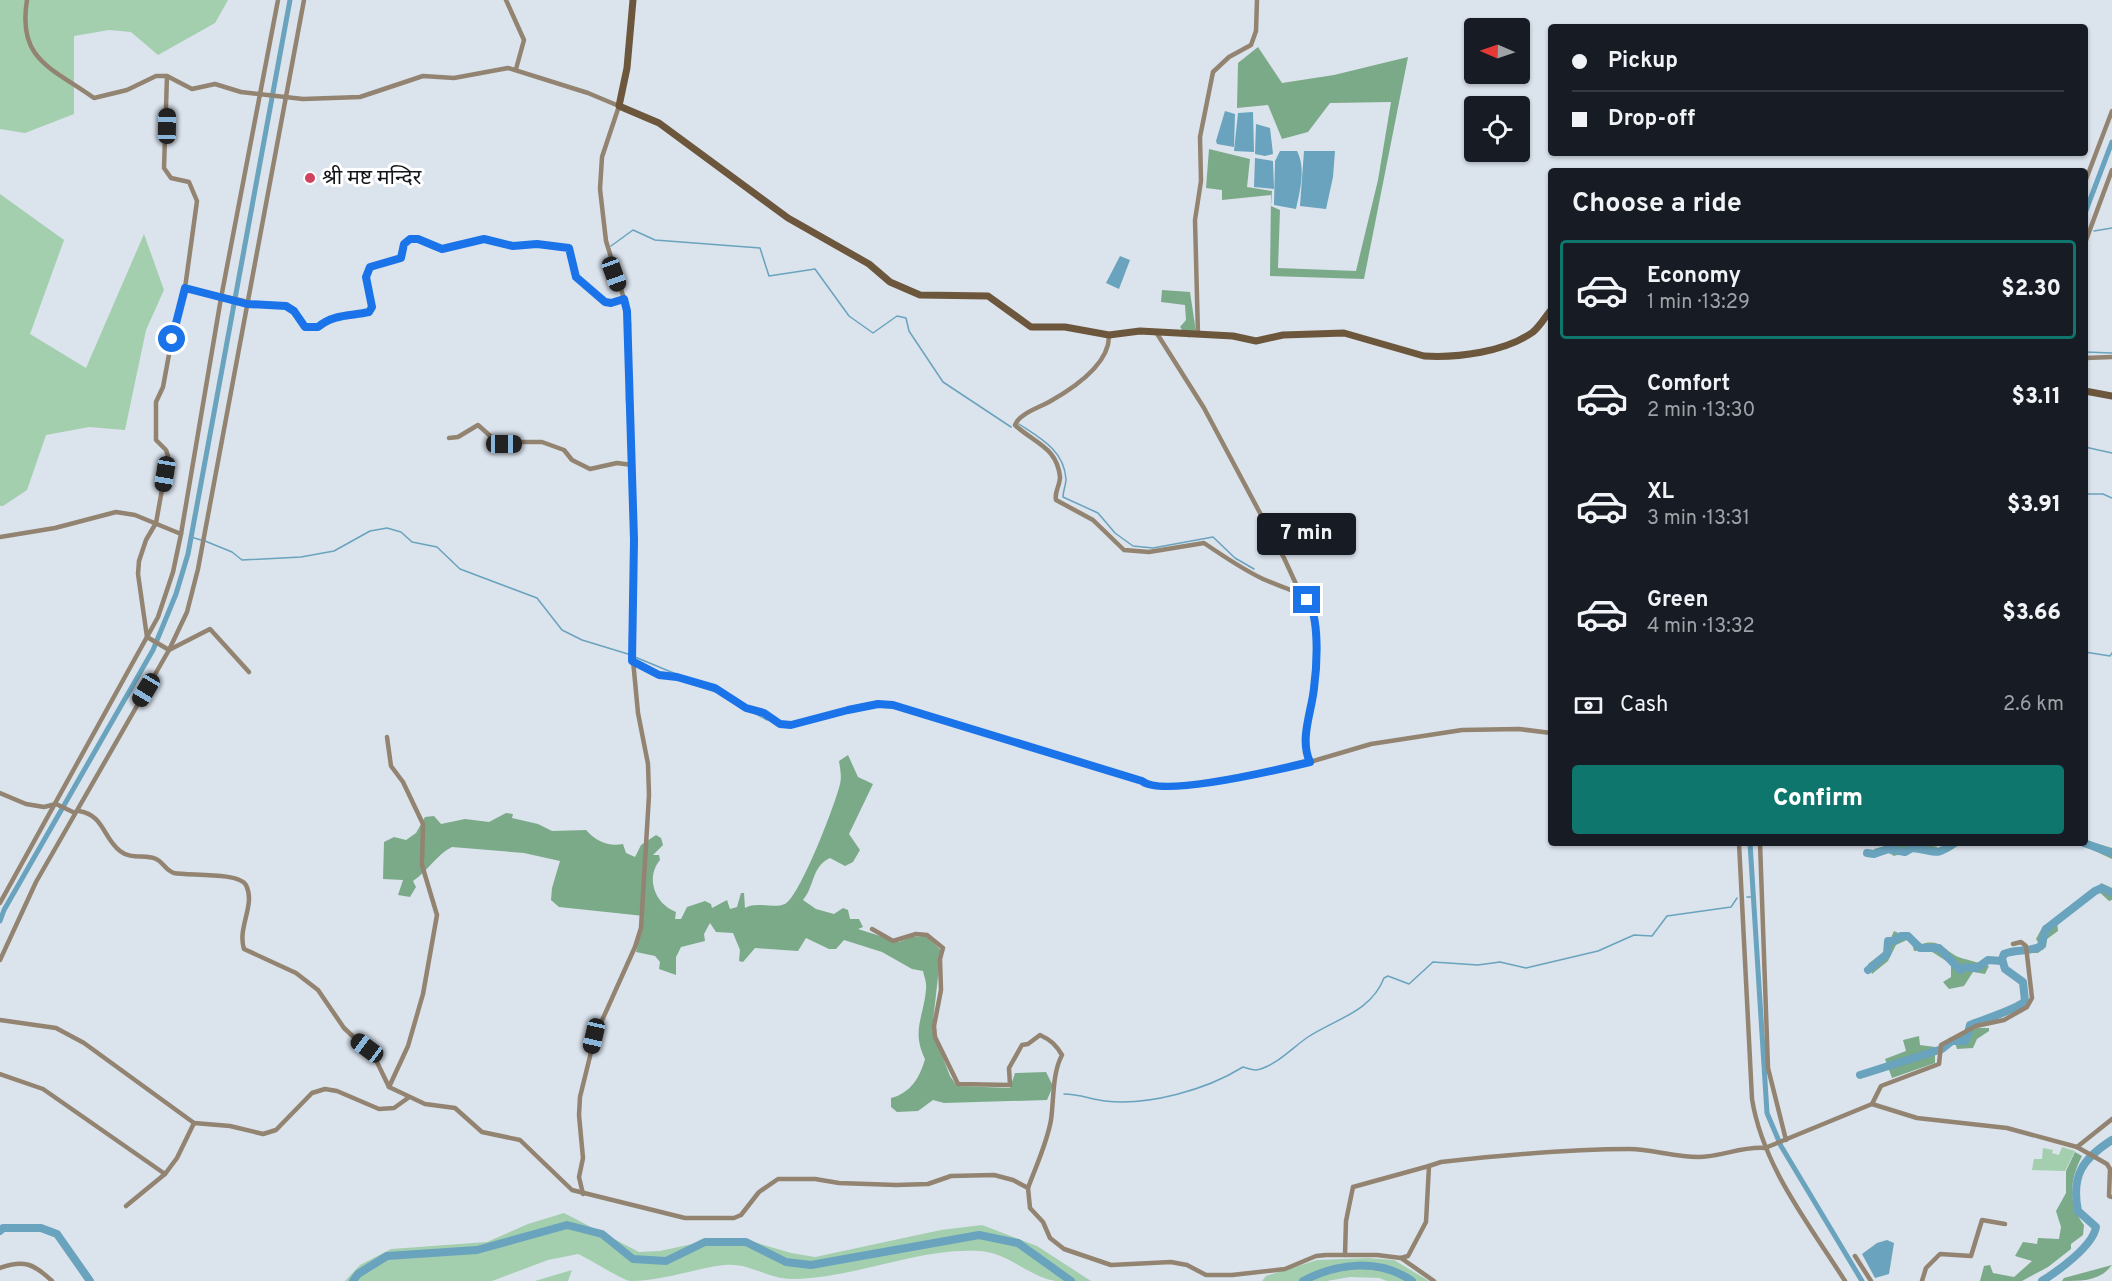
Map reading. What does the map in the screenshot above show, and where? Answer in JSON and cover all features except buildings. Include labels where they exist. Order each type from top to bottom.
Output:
[{"type":"street","points":[[27,0],[28,45],[35,56],[94,98],[127,90],[156,76],[167,76],[192,89],[215,84],[241,92],[283,97],[360,96],[423,76],[454,78],[516,69],[606,99],[659,123],[788,218],[869,264],[890,282],[920,294],[988,296],[1032,327],[1065,327],[1109,335],[1140,331],[1233,336],[1256,340],[1283,335],[1344,333],[1424,356],[1437,357],[1490,352],[1533,331],[1548,314]]},
{"type":"street","points":[[0,903],[150,639],[173,572],[263,93],[278,0]]},
{"type":"street","points":[[0,960],[36,882],[187,612],[198,569],[283,97],[304,0]]},
{"type":"street","points":[[506,0],[524,40],[516,69]]},
{"type":"street","points":[[583,1194],[579,1177],[583,1158],[579,1115],[580,1097],[594,1036],[635,947],[641,928],[649,795],[648,764],[632,661],[629,324],[624,299],[606,241],[600,189],[602,157],[619,106],[627,68],[633,0]]},
{"type":"street","points":[[1198,335],[1195,220],[1201,181],[1202,129],[1213,72],[1229,57],[1251,45],[1254,38],[1257,0]]},
{"type":"street","points":[[150,639],[139,567],[146,540],[156,523],[168,456],[166,450],[156,440],[154,414],[163,387],[175,322],[185,288],[197,201],[189,182],[171,178],[164,168],[167,76]]},
{"type":"street","points":[[2088,174],[2112,111]]},
{"type":"street","points":[[2088,235],[2112,170]]},
{"type":"street","points":[[185,288],[246,303],[286,306],[294,311],[305,327],[318,327],[326,320],[369,312],[372,307],[366,277],[370,267],[401,258],[404,244],[410,239],[418,239],[442,249],[484,239],[513,246],[537,244],[569,248],[576,277],[595,295],[611,303],[624,299]]},
{"type":"street","points":[[1156,332],[1204,408],[1284,558],[1302,597]]},
{"type":"street","points":[[1109,335],[1108,351],[1098,363],[1052,400],[1015,422],[1018,428],[1050,450],[1058,463],[1060,480],[1054,495],[1056,500],[1093,520],[1124,550],[1149,552],[1204,543],[1264,580],[1294,591],[1313,607],[1315,622],[1314,689],[1306,740],[1306,753],[1310,762]]},
{"type":"street","points":[[2088,358],[2112,357]]},
{"type":"street","points":[[2088,392],[2112,396]]},
{"type":"street","points":[[449,438],[458,437],[478,425],[497,442],[542,442],[564,450],[572,460],[590,469],[617,464],[632,465]]},
{"type":"street","points":[[0,537],[55,528],[116,512],[135,515],[181,534]]},
{"type":"street","points":[[167,649],[210,629],[249,672]]},
{"type":"street","points":[[150,639],[167,649]]},
{"type":"street","points":[[632,661],[659,675],[677,677],[725,692],[746,708],[764,713],[780,724],[791,725],[878,704],[893,705],[1020,742],[1142,781],[1148,786],[1178,786],[1274,772],[1371,744],[1462,730],[1519,729],[1548,733]]},
{"type":"street","points":[[387,737],[392,766],[403,782],[423,824],[422,866],[437,915],[423,994],[408,1046],[389,1087]]},
{"type":"street","points":[[0,793],[26,804],[44,807],[56,804],[77,812],[89,813],[101,823],[113,844],[128,855],[155,859],[174,873],[232,878],[242,881],[246,885],[248,904],[241,931],[244,949],[296,973],[318,990],[344,1028],[374,1056],[389,1087],[408,1098],[425,1104],[455,1108],[482,1132],[520,1140],[572,1190],[686,1218],[709,1219],[741,1215],[759,1192],[778,1179],[815,1179],[839,1183],[896,1185],[928,1184],[951,1176],[994,1175],[1013,1180],[1028,1188]]},
{"type":"street","points":[[1739,846],[1752,1099],[1756,1124],[1768,1147],[1778,1175],[1845,1281]]},
{"type":"street","points":[[1760,846],[1768,1068],[1783,1141]]},
{"type":"street","points":[[872,929],[893,941],[916,934],[927,935],[943,948],[940,959],[941,990],[934,1026],[935,1037],[958,1084],[1010,1085],[1010,1068],[1022,1045],[1028,1044],[1040,1035],[1057,1047],[1062,1055],[1055,1067],[1055,1096],[1051,1120],[1028,1188],[1030,1209],[1043,1222],[1050,1238],[1064,1249],[1111,1265],[1171,1262],[1187,1265],[1206,1275],[1232,1275],[1286,1269],[1316,1256],[1377,1255],[1401,1258],[1408,1256],[1426,1222],[1429,1166]]},
{"type":"street","points":[[1872,1104],[1881,1086],[1939,1064],[1939,1049],[1976,1026],[1992,1025],[2027,1007],[2031,998],[2027,947],[2021,942],[2013,944]]},
{"type":"street","points":[[0,1020],[56,1028],[84,1042],[194,1123],[230,1126],[263,1134],[276,1130],[312,1093],[325,1089],[337,1091],[379,1109],[394,1108],[408,1098]]},
{"type":"street","points":[[0,1074],[43,1089],[165,1174]]},
{"type":"street","points":[[1345,1255],[1346,1221],[1353,1187],[1441,1161],[1518,1152],[1638,1149],[1663,1155],[1719,1157],[1752,1147],[1768,1147],[1872,1104],[1917,1118],[2007,1128],[2077,1147],[2102,1161],[2110,1169],[2109,1196],[2112,1197]]},
{"type":"street","points":[[2077,1147],[2112,1119]]},
{"type":"street","points":[[126,1206],[165,1174],[177,1158],[194,1123]]},
{"type":"street","points":[[1922,1281],[1928,1263],[1940,1254],[1971,1256],[1982,1221],[2005,1224]]},
{"type":"street","points":[[1855,1256],[1871,1281]]},
{"type":"street","points":[[1401,1258],[1434,1281]]},
{"type":"street","points":[[0,1268],[26,1262],[35,1265],[52,1281]]},
{"type":"green space","points":[[0,0],[228,0],[215,23],[158,55],[131,32],[109,30],[74,36],[74,114],[25,133],[0,129]]},
{"type":"green space","points":[[1258,47],[1282,83],[1334,75],[1408,57],[1364,279],[1270,276],[1271,195],[1222,200],[1222,190],[1206,188],[1209,149],[1250,159],[1247,187],[1272,191],[1271,206],[1280,210],[1278,268],[1356,271],[1378,180],[1391,102],[1330,103],[1308,132],[1282,139],[1268,105],[1237,108],[1238,63]]},
{"type":"green space","points":[[0,194],[64,240],[30,334],[86,368],[144,234],[164,290],[146,330],[125,430],[89,427],[46,435],[27,490],[3,506],[0,506]]},
{"type":"green space","points":[[1162,290],[1190,292],[1196,332],[1189,338],[1180,327],[1186,320],[1185,305],[1161,302]]},
{"type":"green space","points":[[848,755],[858,777],[873,784],[849,834],[860,850],[853,862],[845,866],[830,858],[819,866],[803,900],[816,909],[834,914],[843,908],[848,910],[850,919],[859,919],[863,927],[858,929],[899,942],[912,937],[926,936],[941,950],[932,1030],[950,1076],[957,1086],[1010,1088],[1015,1073],[1046,1072],[1053,1086],[1047,1100],[944,1103],[933,1100],[918,1111],[897,1112],[891,1107],[891,1098],[898,1096],[914,1083],[925,1059],[919,1040],[919,1024],[926,984],[923,971],[912,969],[882,952],[844,940],[836,949],[829,949],[806,938],[798,951],[755,948],[743,962],[739,961],[740,950],[733,933],[716,932],[710,923],[704,934],[705,941],[681,947],[676,957],[676,975],[659,969],[660,962],[655,956],[636,952],[644,916],[559,907],[551,900],[560,861],[524,853],[452,847],[441,854],[413,881],[416,887],[410,897],[398,895],[403,880],[383,879],[384,842],[394,837],[406,840],[416,833],[425,817],[434,816],[441,824],[465,819],[489,822],[506,813],[513,814],[512,818],[538,824],[552,831],[586,830],[603,842],[612,845],[623,844],[626,853],[635,857],[641,845],[656,835],[661,838],[663,845],[653,855],[659,855],[660,860],[653,875],[654,890],[663,903],[676,912],[675,919],[681,919],[687,907],[705,901],[711,904],[712,908],[727,900],[730,909],[737,907],[741,893],[744,893],[745,908],[755,905],[785,904],[808,868],[840,784],[839,761]]},
{"type":"green space","points":[[2088,841],[2112,848],[2112,859],[2084,846],[2088,846]]},
{"type":"green space","points":[[1885,846],[1937,847],[1936,854],[1914,850],[1894,856],[1889,853],[1876,857],[1874,849]]},
{"type":"green space","points":[[2101,883],[2112,888],[2112,900],[2109,901],[2097,890]]},
{"type":"green space","points":[[2057,920],[2058,931],[2047,939],[2046,947],[2038,953],[2031,953],[2029,947],[2039,944],[2036,939],[2043,926]]},
{"type":"green space","points":[[1894,931],[1901,934],[1907,932],[1922,944],[1937,943],[1956,956],[1989,966],[1985,974],[1973,972],[1964,986],[1949,989],[1943,982],[1951,977],[1951,964],[1929,950],[1914,951],[1912,943],[1907,940],[1896,945],[1888,961],[1872,974],[1868,964],[1885,951]]},
{"type":"green space","points":[[1977,1028],[1989,1028],[1989,1031],[1977,1039],[1973,1048],[1957,1049],[1954,1039]]},
{"type":"green space","points":[[1919,1036],[1920,1045],[1935,1047],[1935,1063],[1892,1078],[1885,1059],[1906,1051],[1903,1040]]},
{"type":"green space","points":[[2062,1147],[2075,1151],[2065,1171],[2032,1170],[2034,1159],[2042,1159],[2043,1148],[2053,1150],[2052,1153],[2059,1155]]},
{"type":"green space","points":[[2075,1152],[2082,1156],[2075,1173],[2072,1191],[2075,1208],[2084,1225],[2083,1235],[2071,1244],[2071,1249],[2048,1267],[2022,1281],[1980,1281],[1984,1266],[1990,1265],[1993,1273],[2014,1277],[2032,1261],[2015,1256],[2023,1242],[2037,1244],[2038,1238],[2059,1239],[2061,1227],[2056,1211],[2066,1193],[2066,1171]]},
{"type":"green space","points":[[564,1213],[639,1252],[660,1251],[720,1238],[754,1242],[791,1253],[815,1257],[941,1230],[982,1225],[1037,1246],[1091,1281],[1055,1281],[999,1255],[979,1251],[957,1251],[911,1258],[840,1274],[794,1279],[775,1277],[743,1266],[724,1265],[654,1279],[630,1281],[578,1254],[548,1260],[492,1281],[345,1281],[360,1265],[391,1249],[487,1242],[528,1224]]},
{"type":"green space","points":[[1368,1258],[1394,1260],[1429,1281],[1387,1281],[1379,1278],[1350,1277],[1327,1281],[1262,1281],[1266,1276],[1317,1260]]},
{"type":"green space","points":[[2112,1265],[2096,1277],[2062,1281],[2064,1278]]},
{"type":"green space","points":[[572,1270],[568,1281],[535,1281]]},
{"type":"water","points":[[1225,111],[1235,114],[1234,147],[1217,144],[1216,141]]},
{"type":"water","points":[[1253,112],[1254,152],[1234,151],[1238,113]]},
{"type":"water","points":[[1256,124],[1270,128],[1273,154],[1265,156],[1255,154]]},
{"type":"water","points":[[1280,151],[1297,151],[1300,158],[1301,180],[1296,209],[1274,205],[1275,161]]},
{"type":"water","points":[[1304,151],[1335,151],[1333,177],[1326,209],[1300,206]]},
{"type":"water","points":[[1255,158],[1273,161],[1274,189],[1254,187]]},
{"type":"water","points":[[1120,256],[1130,260],[1119,289],[1106,283]]},
{"type":"water","points":[[1887,1240],[1894,1243],[1889,1274],[1875,1278],[1862,1254],[1877,1243]]},
{"type":"waterway","points":[[0,921],[4,910],[153,650],[176,594],[188,554],[290,0]]},
{"type":"waterway","points":[[2088,205],[2112,142]]},
{"type":"waterway","points":[[2094,231],[2112,228]]},
{"type":"waterway","points":[[611,246],[633,230],[655,240],[760,248],[769,276],[815,269],[849,316],[873,333],[897,316],[906,318],[909,331],[943,382],[1011,427]]},
{"type":"waterway","points":[[2088,352],[2112,353]]},
{"type":"waterway","points":[[1019,424],[1050,446],[1061,460],[1066,479],[1063,497],[1098,513],[1115,533],[1133,546],[1153,548],[1213,537],[1235,558],[1254,569]]},
{"type":"waterway","points":[[2088,448],[2112,453]]},
{"type":"waterway","points":[[2088,494],[2103,494],[2112,498]]},
{"type":"waterway","points":[[205,541],[232,552],[242,560],[301,557],[334,551],[370,531],[387,528],[401,532],[412,542],[437,547],[460,569],[537,598],[562,630],[582,640],[628,654]]},
{"type":"waterway","points":[[191,537],[201,540]]},
{"type":"waterway","points":[[2088,652],[2110,656],[2112,653]]},
{"type":"waterway","points":[[635,657],[676,674]]},
{"type":"waterway","points":[[681,681],[719,693]]},
{"type":"waterway","points":[[725,697],[767,720]]},
{"type":"waterway","points":[[2088,844],[2112,853]]},
{"type":"waterway","points":[[1750,846],[1767,1113],[1781,1146],[1862,1281]]},
{"type":"waterway","points":[[1867,853],[1874,854],[1888,849],[1905,852],[1912,848],[1938,852],[1951,846]]},
{"type":"waterway","points":[[1969,1029],[1970,1025],[2008,1011],[2025,1001],[2023,982],[2005,969],[2002,959],[2004,954],[2041,946],[2046,929],[2095,891],[2102,888],[2112,893]]},
{"type":"waterway","points":[[1747,897],[1753,897]]},
{"type":"waterway","points":[[1064,1094],[1122,1102],[1158,1099],[1194,1089],[1212,1083],[1243,1067],[1256,1070],[1270,1065],[1308,1037],[1361,1007],[1388,976],[1409,984],[1433,962],[1478,965],[1500,962],[1526,968],[1598,951],[1634,935],[1652,936],[1667,916],[1731,907],[1737,898]]},
{"type":"waterway","points":[[1868,970],[1887,954],[1888,941],[1894,941],[1901,936],[1908,936],[1920,948],[1939,948],[1960,970],[1966,967],[1977,968],[1988,960],[2002,961]]},
{"type":"waterway","points":[[1860,1075],[1942,1049],[1952,1041],[1965,1041],[1969,1032]]},
{"type":"waterway","points":[[2042,1281],[2082,1250],[2093,1234],[2096,1227],[2078,1211],[2076,1199],[2078,1178],[2093,1154],[2112,1140]]},
{"type":"waterway","points":[[353,1281],[358,1274],[387,1256],[477,1250],[567,1225],[602,1234],[633,1259],[666,1261],[705,1242],[746,1242],[786,1262],[811,1265],[979,1235],[1018,1243],[1071,1281]]},
{"type":"waterway","points":[[0,1231],[3,1228],[41,1228],[57,1234],[90,1281]]},
{"type":"waterway","points":[[1303,1281],[1330,1270],[1358,1266],[1386,1269],[1412,1281]]},
{"type":"place","name":"श्री मष्ट मन्दिर","points":[[310,178]]},
{"type":"route","points":[[172,339],[185,288],[220,298],[244,301],[247,304],[286,306],[294,311],[305,327],[318,327],[326,320],[369,312],[372,307],[366,277],[370,267],[401,258],[404,244],[410,239],[418,239],[442,249],[484,239],[513,246],[537,244],[569,248],[571,266],[576,277],[605,302],[618,302],[624,299],[629,324],[628,401],[632,442],[634,540],[632,661],[659,675],[677,677],[725,692],[746,708],[764,713],[780,724],[791,725],[828,714],[878,704],[893,705],[1020,742],[1142,781],[1148,786],[1178,786],[1274,772],[1310,762],[1306,753],[1306,740],[1314,689],[1315,622],[1313,607],[1307,600]]}]
